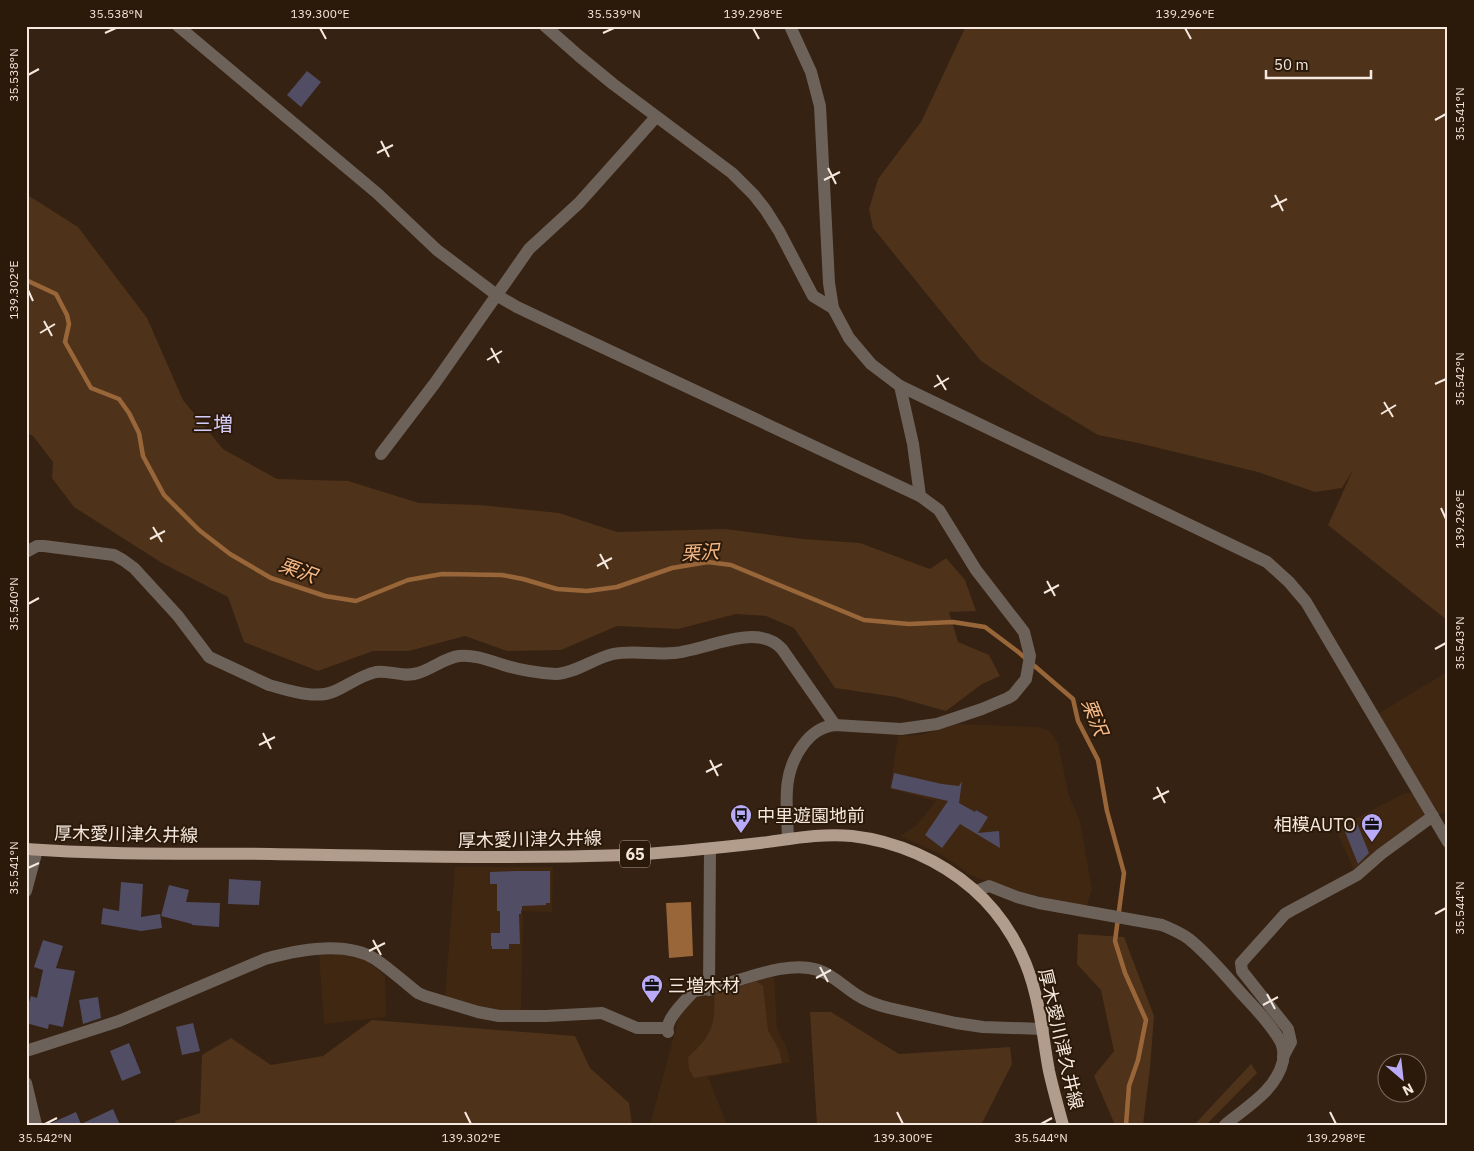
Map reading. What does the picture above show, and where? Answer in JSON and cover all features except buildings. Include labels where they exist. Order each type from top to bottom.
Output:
[{"type":"main road","name":"厚木愛川津久井線","points":[[31,849],[491,857],[645,854],[812,836],[866,838],[889,844],[910,850],[928,859],[976,891],[997,916],[1018,947],[1031,978],[1052,1087],[1063,1125]]},
{"type":"street","points":[[178,26],[378,194],[437,250],[498,296],[576,335],[920,496],[939,510],[976,570],[1024,632],[1030,661],[1026,679],[1013,695],[1008,698],[937,724],[901,729],[836,725],[821,728],[809,737],[798,752],[789,771],[786,788],[788,839]]},
{"type":"street","points":[[545,26],[579,56],[656,117],[732,173],[765,209],[779,231],[813,296],[833,308]]},
{"type":"street","points":[[790,26],[811,72],[820,106],[829,283],[833,308],[841,326],[859,352],[871,364],[900,386],[1267,562],[1289,582],[1306,602],[1448,842]]},
{"type":"street","points":[[381,454],[436,383],[529,249],[579,203],[656,117]]},
{"type":"street","points":[[900,386],[913,444],[920,496]]},
{"type":"street","points":[[26,552],[37,546],[44,546],[114,556],[134,568],[178,616],[209,658],[268,685],[299,692],[322,696],[375,672],[388,671],[411,675],[457,656],[468,656],[528,672],[559,674],[611,655],[622,653],[674,653],[727,641],[765,638],[772,640],[782,649],[836,725]]},
{"type":"street","points":[[1225,1125],[1253,1103],[1271,1084],[1278,1073],[1290,1042],[1288,1029],[1242,971],[1241,963],[1245,957],[1285,914],[1357,875],[1381,854],[1433,816]]},
{"type":"street","points":[[709,990],[710,848]]},
{"type":"street","points":[[26,891],[31,849]]},
{"type":"street","points":[[976,891],[990,886],[1033,902],[1170,928],[1197,946],[1223,972],[1282,1044],[1283,1058]]},
{"type":"street","points":[[26,1051],[119,1021],[279,955],[340,947],[374,958],[418,993],[478,1012],[499,1016],[602,1013],[637,1028],[667,1030],[669,1020],[694,991],[709,990],[771,971],[797,966],[809,967],[832,976],[858,996],[888,1008],[982,1027],[1042,1030]]},
{"type":"street","points":[[26,1083],[36,1125]]},
{"type":"shaded area","points":[[966,26],[1448,26],[1448,621],[1328,525],[1353,470],[1342,488],[1315,492],[1258,472],[1098,435],[981,361],[873,228],[869,209],[878,179],[921,122]]},
{"type":"shaded area","points":[[26,194],[78,227],[147,318],[183,400],[223,449],[277,479],[348,481],[419,503],[480,505],[559,513],[617,532],[726,529],[803,539],[860,543],[930,569],[946,558],[965,580],[976,611],[949,612],[958,642],[989,655],[1000,676],[982,684],[946,711],[896,697],[835,688],[794,628],[766,616],[736,614],[678,629],[617,626],[561,650],[507,651],[465,636],[409,651],[373,651],[318,671],[244,642],[228,597],[162,563],[74,507],[52,478],[53,462],[33,436],[26,433]]},
{"type":"shaded area","points":[[1448,671],[1448,811],[1437,815],[1378,714]]},
{"type":"shaded area","points":[[957,724],[1037,727],[1050,731],[1058,744],[1069,796],[1080,821],[1092,890],[1086,907],[1055,902],[970,875],[940,854],[900,836],[916,826],[936,801],[890,789],[898,736],[921,735]]},
{"type":"shaded area","points":[[1405,793],[1415,793],[1426,812],[1424,820],[1355,873],[1337,832],[1343,825]]},
{"type":"shaded area","points":[[455,867],[553,867],[552,912],[523,911],[521,1012],[495,1011],[445,998]]},
{"type":"shaded area","points":[[691,902],[693,956],[669,958],[666,903]]},
{"type":"shaded area","points":[[1078,934],[1124,937],[1154,1016],[1143,1125],[1115,1125],[1094,1076],[1114,1051],[1101,990],[1077,964]]},
{"type":"shaded area","points":[[340,952],[367,961],[385,976],[385,1017],[324,1024],[319,953]]},
{"type":"shaded area","points":[[774,975],[777,1029],[786,1046],[790,1062],[708,1077],[727,1125],[650,1125],[679,1017],[694,997],[720,992]]},
{"type":"shaded area","points":[[756,981],[763,986],[768,1030],[779,1050],[782,1063],[694,1078],[689,1069],[688,1057],[702,1043],[713,1023],[714,995]]},
{"type":"shaded area","points":[[810,1012],[831,1012],[899,1054],[1010,1047],[1012,1064],[981,1125],[817,1125]]},
{"type":"shaded area","points":[[372,1020],[575,1036],[590,1068],[629,1103],[632,1125],[176,1125],[175,1121],[200,1113],[202,1055],[231,1038],[271,1065],[323,1056]]},
{"type":"shaded area","points":[[1251,1064],[1257,1073],[1206,1125],[1194,1125]]},
{"type":"waterway","name":"栗沢","points":[[26,280],[56,294],[67,315],[69,324],[65,342],[91,388],[119,399],[129,413],[139,433],[143,456],[164,495],[199,530],[230,554],[271,578],[325,596],[356,601],[408,580],[442,574],[502,575],[557,589],[587,591],[617,587],[672,568],[708,562],[731,565],[864,620],[909,624],[953,622],[985,627],[1017,651],[1073,699],[1078,721],[1098,760],[1107,811],[1124,873],[1115,941],[1125,973],[1146,1020],[1138,1060],[1129,1086],[1126,1125]]},
{"type":"place","name":"中里遊園地前","points":[[741,834]]},
{"type":"place","name":"相模AUTO","points":[[1372,843]]},
{"type":"place","name":"三増木材","points":[[652,1004]]},
{"type":"district","name":"三増","points":[[213,423]]}]
